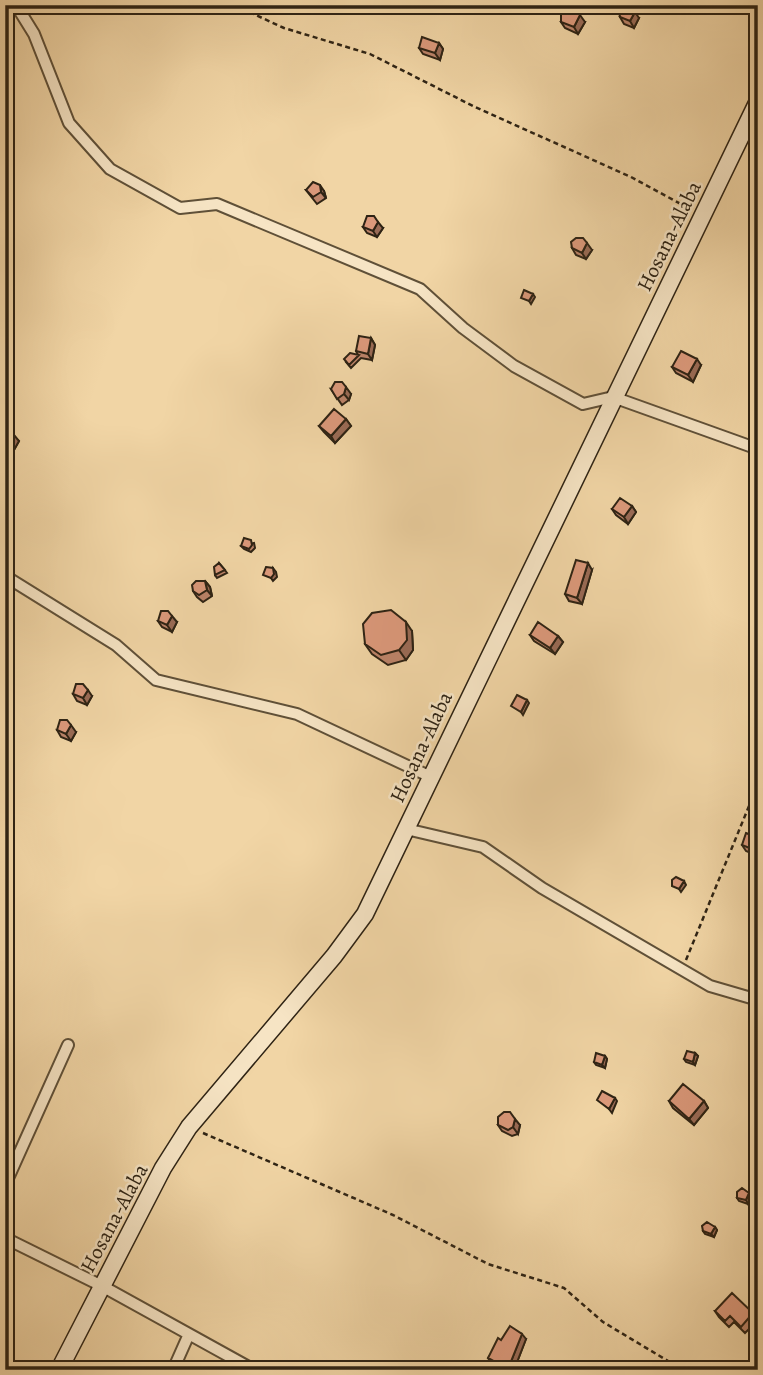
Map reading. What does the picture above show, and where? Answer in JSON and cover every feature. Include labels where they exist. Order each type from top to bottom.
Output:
[{"type":"main road","name":"Hosana-Alaba","points":[[59,1370],[163,1168],[189,1127],[334,956],[365,914],[758,101]]},
{"type":"street","points":[[16,5],[34,34],[69,123],[110,169],[180,208],[217,204],[420,289],[463,328],[514,366],[583,404],[613,397],[758,449]]},
{"type":"street","points":[[5,576],[116,645],[156,680],[297,713],[431,776]]},
{"type":"street","points":[[407,829],[483,847],[542,888],[710,986],[758,1000]]},
{"type":"street","points":[[5,1185],[68,1045]]},
{"type":"street","points":[[5,1238],[102,1286],[254,1370]]},
{"type":"street","points":[[173,1370],[188,1334]]},
{"type":"path","points":[[234,5],[284,28],[370,54],[475,107],[631,177],[702,216]]},
{"type":"path","points":[[682,970],[758,784]]},
{"type":"path","points":[[189,1127],[393,1215],[488,1264],[564,1288],[603,1322],[683,1370]]},
{"type":"building","points":[[623,6],[631,6],[635,12],[630,21],[620,17],[619,11]]},
{"type":"building","points":[[566,8],[575,8],[580,15],[574,27],[561,22],[561,14]]},
{"type":"building","points":[[422,37],[439,43],[435,53],[419,48]]},
{"type":"building","points":[[313,182],[320,185],[321,192],[313,197],[306,190]]},
{"type":"building","points":[[367,216],[374,216],[378,222],[373,231],[363,227]]},
{"type":"building","points":[[576,238],[583,238],[587,243],[582,253],[572,248],[571,242]]},
{"type":"building","points":[[524,290],[533,294],[529,301],[521,298]]},
{"type":"building","points":[[359,336],[371,338],[368,354],[356,351]]},
{"type":"building","points":[[681,351],[697,359],[688,375],[672,367]]},
{"type":"building","points":[[350,353],[359,355],[349,365],[344,359]]},
{"type":"building","points":[[335,382],[342,382],[346,387],[344,394],[337,399],[331,389]]},
{"type":"building","points":[[334,409],[346,419],[331,436],[319,426]]},
{"type":"building","points":[[5,429],[10,429],[14,435],[9,443],[5,442]]},
{"type":"building","points":[[620,498],[632,506],[624,517],[612,509]]},
{"type":"building","points":[[244,538],[251,540],[249,549],[241,546]]},
{"type":"building","points":[[576,560],[588,563],[577,598],[565,594]]},
{"type":"building","points":[[219,563],[225,570],[215,575],[214,567]]},
{"type":"building","points":[[266,567],[273,568],[274,574],[271,578],[263,575]]},
{"type":"building","points":[[196,581],[205,581],[207,590],[199,595],[193,591],[192,585]]},
{"type":"building","points":[[391,610],[406,622],[407,640],[399,650],[381,655],[365,644],[363,624],[372,613]]},
{"type":"building","points":[[161,611],[168,611],[172,616],[167,625],[158,621]]},
{"type":"building","points":[[538,622],[558,636],[550,648],[530,635]]},
{"type":"building","points":[[76,684],[83,684],[88,690],[83,698],[73,694]]},
{"type":"building","points":[[517,695],[527,700],[521,712],[511,706]]},
{"type":"building","points":[[60,720],[67,720],[71,725],[66,734],[57,730]]},
{"type":"building","points":[[752,808],[758,809],[758,819],[750,816]]},
{"type":"building","points":[[746,833],[758,838],[757,851],[742,845]]},
{"type":"building","points":[[676,877],[684,881],[679,889],[672,886],[672,880]]},
{"type":"building","points":[[687,1051],[695,1053],[693,1062],[684,1059]]},
{"type":"building","points":[[596,1053],[605,1056],[602,1065],[594,1062]]},
{"type":"building","points":[[683,1084],[704,1101],[689,1119],[669,1101]]},
{"type":"building","points":[[602,1091],[615,1098],[609,1109],[597,1100]]},
{"type":"building","points":[[504,1112],[510,1112],[515,1119],[513,1127],[508,1130],[498,1125],[498,1117]]},
{"type":"building","points":[[742,1188],[749,1193],[746,1200],[737,1198],[737,1192]]},
{"type":"building","points":[[707,1222],[715,1227],[711,1234],[703,1231],[702,1226]]},
{"type":"building","points":[[732,1293],[753,1313],[741,1327],[730,1316],[725,1321],[715,1311]]},
{"type":"building","points":[[510,1326],[522,1334],[508,1369],[488,1358],[498,1338],[501,1340]]}]
